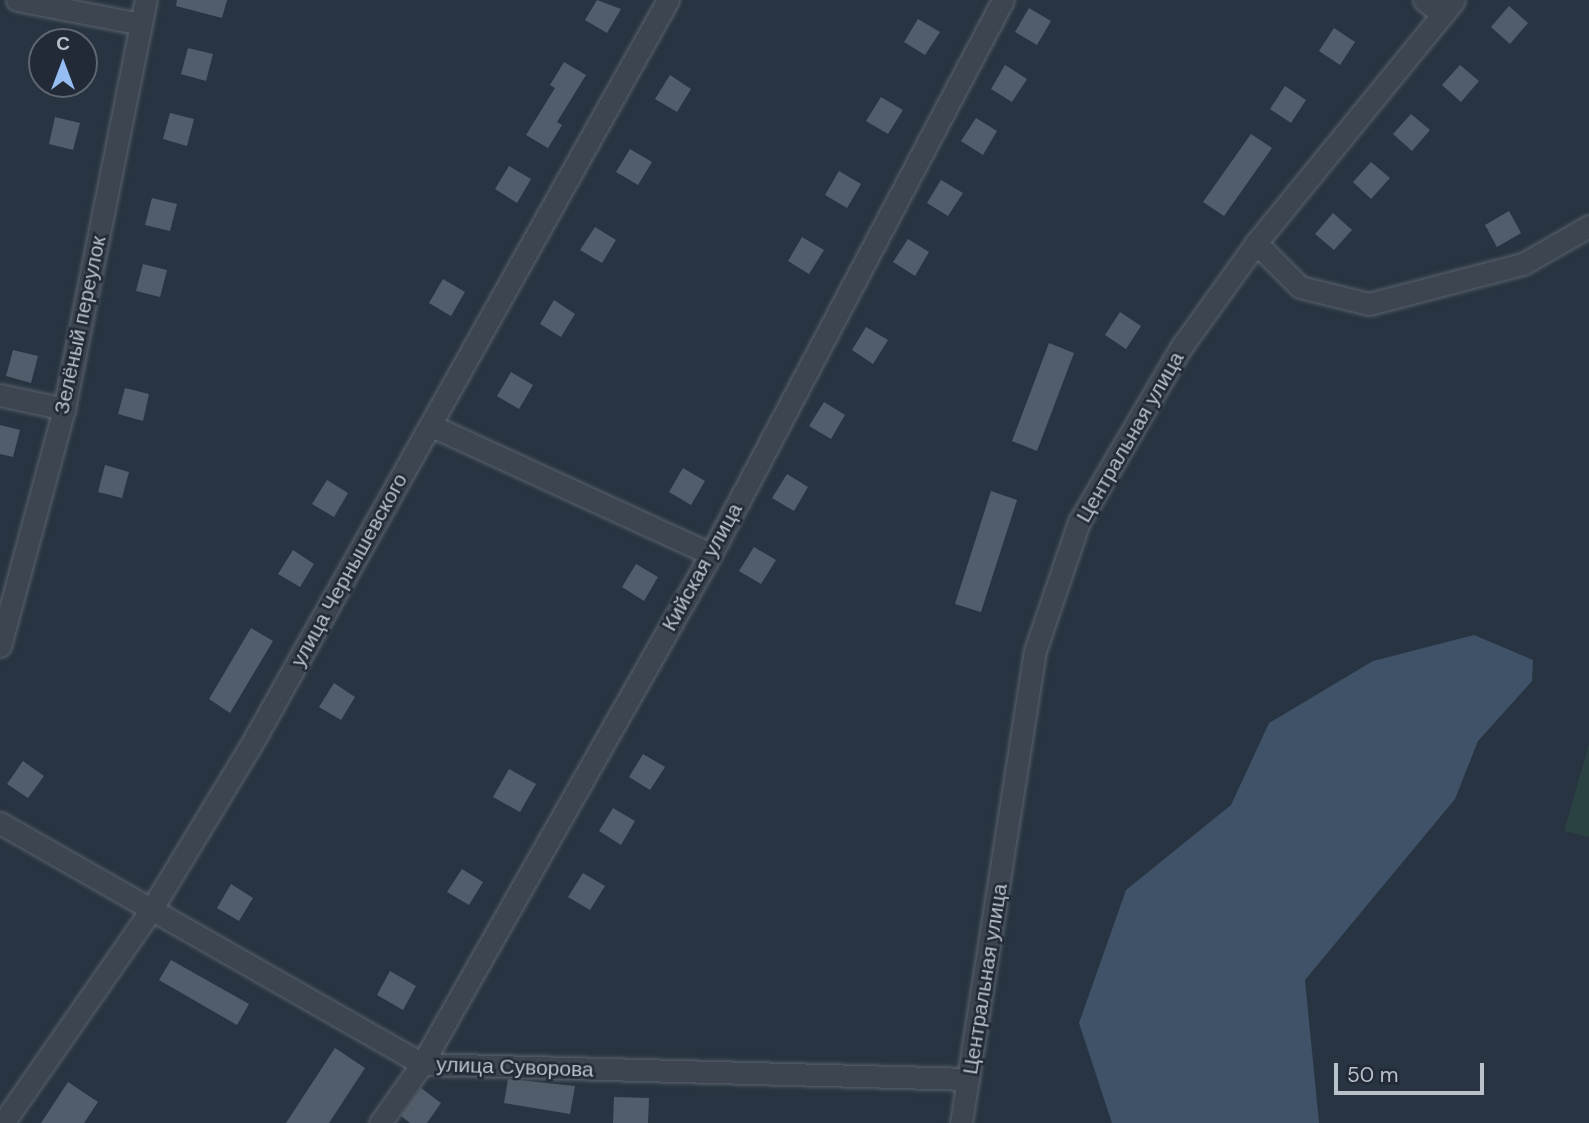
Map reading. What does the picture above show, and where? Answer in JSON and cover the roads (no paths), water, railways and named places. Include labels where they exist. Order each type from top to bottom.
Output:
[{"type":"street","points":[[17,0],[141,23]]},
{"type":"street","name":"Зелёный переулок","points":[[0,646],[64,409],[146,0]]},
{"type":"street","name":"улица Чернышевского","points":[[3,1123],[151,910],[255,738],[668,0]]},
{"type":"street","name":"Кийская улица","points":[[380,1123],[422,1064],[711,554],[1003,0]]},
{"type":"street","points":[[1423,0],[1448,7]]},
{"type":"street","name":"Центральная улица","points":[[961,1123],[1039,638],[1079,522],[1182,346],[1256,243],[1448,7]]},
{"type":"street","points":[[1256,243],[1300,287],[1368,304],[1523,264],[1589,226]]},
{"type":"street","points":[[0,395],[64,409]]},
{"type":"street","points":[[430,425],[711,554]]},
{"type":"street","name":"улица Суворова","points":[[0,823],[422,1064],[968,1080]]},
{"type":"water","points":[[1474,635],[1533,660],[1532,681],[1478,741],[1455,799],[1305,980],[1319,1123],[1112,1123],[1079,1023],[1126,890],[1231,805],[1269,723],[1373,661]]}]
